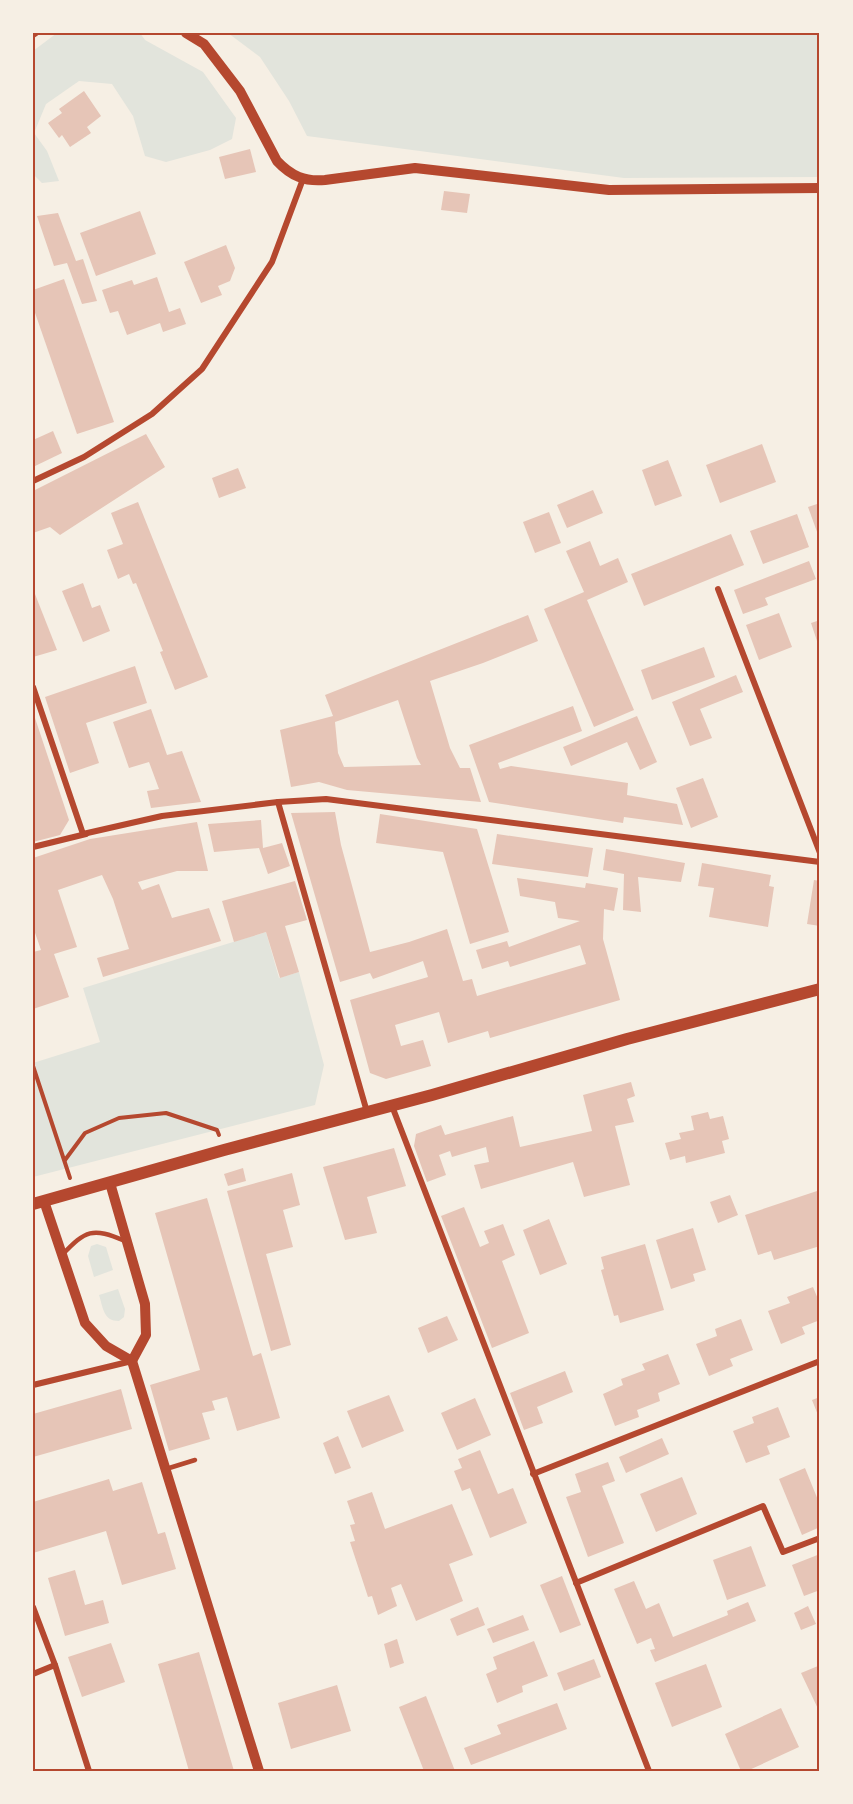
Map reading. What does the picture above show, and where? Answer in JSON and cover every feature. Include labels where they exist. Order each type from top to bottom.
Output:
[{"type":"main road","points":[[39,1202],[627,1039],[820,988]]},
{"type":"street","points":[[186,33],[204,44],[240,91],[277,161],[286,171],[303,179],[314,181],[337,179],[415,168],[609,190],[820,188]]},
{"type":"street","points":[[33,481],[84,457],[152,414],[202,369],[272,262],[303,179]]},
{"type":"street","points":[[718,589],[820,853]]},
{"type":"street","points":[[33,687],[86,834]]},
{"type":"street","points":[[33,847],[162,816],[278,802],[327,799],[820,862]]},
{"type":"street","points":[[278,802],[367,1112]]},
{"type":"street","points":[[392,1106],[649,1771]]},
{"type":"street","points":[[33,1385],[132,1361],[146,1335],[145,1304],[110,1183]]},
{"type":"street","points":[[39,1202],[62,1255],[86,1323],[106,1346],[132,1361],[259,1771]]},
{"type":"street","points":[[533,1474],[820,1361]]},
{"type":"street","points":[[576,1583],[763,1506],[783,1552],[820,1538]]},
{"type":"street","points":[[33,1607],[55,1665],[89,1771]]},
{"type":"street","points":[[33,1674],[55,1665]]},
{"type":"lane","points":[[62,1255],[79,1237],[91,1232],[107,1233],[127,1242]]},
{"type":"lane","points":[[165,1469],[195,1460]]},
{"type":"path","points":[[33,1066],[75,1192]]},
{"type":"path","points":[[64,1160],[85,1132],[119,1118],[166,1113],[217,1130],[224,1150]]},
{"type":"shaded area","points":[[57,33],[140,33],[145,40],[203,72],[236,118],[232,139],[210,150],[166,162],[145,156],[133,116],[112,84],[79,81],[46,104],[34,133],[47,151],[59,181],[42,183],[33,174],[33,51]]},
{"type":"shaded area","points":[[228,33],[820,33],[820,177],[624,178],[307,136],[289,101],[260,57]]},
{"type":"shaded area","points":[[266,932],[279,978],[299,972],[324,1065],[315,1105],[33,1177],[33,1063],[100,1042],[83,988]]},
{"type":"shaded area","points":[[97,1244],[106,1247],[113,1270],[94,1277],[88,1256],[91,1246]]},
{"type":"shaded area","points":[[118,1289],[125,1309],[124,1317],[119,1321],[107,1316],[99,1295]]},
{"type":"building","points":[[84,91],[101,116],[87,127],[91,133],[70,147],[62,135],[59,138],[48,123],[62,113],[59,109]]},
{"type":"building","points":[[250,149],[256,172],[225,179],[219,157]]},
{"type":"building","points":[[444,191],[470,194],[467,213],[441,210]]},
{"type":"building","points":[[140,211],[156,254],[96,276],[80,233]]},
{"type":"building","points":[[58,213],[76,261],[83,259],[97,301],[82,304],[67,263],[54,266],[37,216]]},
{"type":"building","points":[[226,245],[235,268],[230,281],[218,286],[222,295],[201,303],[184,262]]},
{"type":"building","points":[[157,277],[169,312],[180,308],[186,324],[163,332],[160,323],[127,335],[118,311],[110,313],[102,290],[132,280],[134,285]]},
{"type":"building","points":[[64,279],[114,422],[77,434],[33,307],[33,290]]},
{"type":"building","points":[[53,431],[62,453],[33,467],[33,440]]},
{"type":"building","points":[[146,434],[165,467],[60,535],[50,527],[33,533],[33,491]]},
{"type":"building","points":[[762,444],[776,482],[720,503],[706,465]]},
{"type":"building","points":[[668,460],[682,496],[655,506],[642,470]]},
{"type":"building","points":[[238,468],[246,488],[219,498],[212,478]]},
{"type":"building","points":[[593,490],[603,513],[567,528],[557,505]]},
{"type":"building","points":[[138,502],[208,677],[175,690],[160,652],[163,651],[136,583],[133,584],[129,574],[118,579],[107,550],[123,544],[111,513]]},
{"type":"building","points":[[820,503],[820,540],[808,507]]},
{"type":"building","points":[[549,512],[561,543],[535,553],[523,522]]},
{"type":"building","points":[[797,514],[809,547],[763,564],[750,531]]},
{"type":"building","points":[[731,534],[744,565],[644,606],[631,574]]},
{"type":"building","points":[[590,541],[600,566],[618,558],[628,582],[587,600],[634,710],[594,727],[544,609],[584,592],[566,551]]},
{"type":"building","points":[[809,561],[816,579],[765,598],[768,605],[743,614],[734,590]]},
{"type":"building","points":[[83,583],[92,608],[100,605],[110,631],[83,642],[62,591]]},
{"type":"building","points":[[33,589],[57,650],[33,657]]},
{"type":"building","points":[[779,613],[792,647],[759,660],[746,625]]},
{"type":"building","points":[[528,615],[538,641],[430,681],[450,748],[460,768],[470,768],[481,802],[347,790],[319,782],[291,787],[280,730],[333,716],[325,695]],"holes":[[[398,700],[421,765],[344,767],[338,753],[335,722]]]},
{"type":"building","points":[[820,620],[820,640],[817,641],[811,623]]},
{"type":"building","points":[[704,647],[715,677],[652,700],[641,670]]},
{"type":"building","points":[[135,666],[147,703],[86,723],[99,763],[70,773],[45,697]]},
{"type":"building","points":[[736,675],[743,692],[700,709],[712,738],[690,746],[672,702]]},
{"type":"building","points":[[573,706],[582,731],[498,763],[500,769],[511,766],[628,783],[627,795],[677,804],[683,825],[624,817],[623,823],[489,802],[469,745]]},
{"type":"building","points":[[151,709],[167,755],[182,751],[201,802],[151,808],[147,791],[159,789],[149,762],[129,768],[113,722]]},
{"type":"building","points":[[33,712],[69,820],[60,835],[33,842]]},
{"type":"building","points":[[637,716],[657,762],[640,770],[627,742],[571,766],[563,747]]},
{"type":"building","points":[[703,778],[718,817],[691,828],[676,788]]},
{"type":"building","points":[[335,812],[341,845],[370,952],[447,929],[463,981],[472,979],[477,996],[586,964],[580,945],[510,967],[508,961],[482,969],[476,950],[507,941],[509,947],[580,921],[558,918],[555,902],[520,896],[517,878],[585,888],[586,883],[618,888],[614,911],[604,909],[603,939],[620,1000],[490,1038],[488,1031],[448,1043],[439,1012],[395,1025],[401,1046],[423,1040],[431,1066],[386,1079],[370,1073],[350,1000],[428,977],[423,961],[373,979],[370,973],[340,982],[291,813]]},
{"type":"building","points":[[380,814],[477,829],[509,932],[470,944],[443,852],[376,843]]},
{"type":"building","points":[[261,820],[263,848],[282,843],[290,866],[268,874],[259,848],[214,852],[208,824]]},
{"type":"building","points":[[197,822],[208,871],[177,871],[138,882],[142,890],[159,884],[172,918],[209,908],[221,941],[103,977],[97,958],[129,949],[113,899],[102,875],[58,890],[77,947],[54,954],[69,997],[33,1009],[33,952],[41,950],[33,927],[33,858],[90,839]]},
{"type":"building","points":[[497,834],[593,848],[588,877],[492,864]]},
{"type":"building","points":[[606,849],[685,863],[681,882],[638,877],[641,912],[623,910],[624,874],[603,870]]},
{"type":"building","points":[[702,863],[771,875],[769,886],[774,887],[768,927],[709,917],[714,888],[698,886]]},
{"type":"building","points":[[814,880],[820,881],[820,926],[807,924]]},
{"type":"building","points":[[295,881],[307,920],[285,926],[299,972],[280,978],[266,932],[234,942],[222,901]]},
{"type":"building","points":[[631,1082],[635,1096],[627,1099],[634,1122],[615,1126],[630,1185],[584,1197],[573,1162],[481,1189],[474,1165],[489,1162],[486,1147],[452,1157],[450,1151],[439,1155],[446,1175],[427,1182],[414,1146],[416,1134],[441,1125],[445,1135],[513,1116],[520,1147],[592,1131],[583,1095]]},
{"type":"building","points":[[708,1112],[710,1119],[723,1116],[729,1139],[722,1141],[725,1153],[686,1163],[685,1156],[670,1160],[665,1143],[681,1139],[679,1133],[694,1130],[691,1116]]},
{"type":"building","points":[[394,1148],[406,1186],[367,1197],[377,1233],[345,1240],[323,1167]]},
{"type":"building","points":[[243,1168],[246,1181],[228,1186],[224,1174]]},
{"type":"building","points":[[292,1173],[300,1205],[283,1210],[293,1247],[266,1254],[291,1345],[271,1351],[227,1191]]},
{"type":"building","points":[[820,1190],[820,1246],[774,1260],[771,1251],[758,1255],[745,1215]]},
{"type":"building","points":[[730,1195],[738,1215],[718,1223],[710,1202]]},
{"type":"building","points":[[207,1198],[253,1356],[261,1353],[280,1418],[237,1431],[227,1397],[212,1401],[215,1410],[202,1413],[210,1439],[169,1451],[150,1385],[200,1370],[155,1213]]},
{"type":"building","points":[[464,1207],[480,1247],[489,1243],[484,1231],[503,1224],[515,1255],[502,1261],[529,1333],[492,1348],[441,1216]]},
{"type":"building","points":[[549,1219],[567,1264],[540,1275],[523,1230]]},
{"type":"building","points":[[693,1228],[706,1270],[693,1274],[695,1281],[671,1289],[656,1240]]},
{"type":"building","points":[[645,1244],[664,1310],[620,1323],[618,1315],[614,1316],[601,1270],[604,1269],[601,1257]]},
{"type":"building","points":[[813,1287],[820,1304],[820,1320],[802,1327],[805,1334],[781,1344],[768,1311],[790,1303],[787,1297]]},
{"type":"building","points":[[447,1316],[458,1340],[428,1353],[418,1328]]},
{"type":"building","points":[[741,1319],[753,1350],[730,1359],[733,1366],[709,1376],[696,1344],[717,1336],[715,1329]]},
{"type":"building","points":[[668,1354],[680,1384],[658,1393],[660,1401],[637,1410],[639,1417],[615,1426],[603,1394],[623,1385],[621,1379],[645,1370],[642,1364]]},
{"type":"building","points":[[565,1371],[573,1392],[537,1407],[543,1423],[524,1430],[510,1393]]},
{"type":"building","points":[[121,1389],[132,1429],[33,1457],[33,1414]]},
{"type":"building","points":[[389,1395],[404,1431],[362,1448],[347,1411]]},
{"type":"building","points":[[820,1397],[820,1420],[812,1400]]},
{"type":"building","points":[[475,1398],[491,1435],[457,1450],[441,1413]]},
{"type":"building","points":[[778,1407],[790,1437],[767,1446],[770,1454],[746,1463],[733,1431],[754,1423],[752,1417]]},
{"type":"building","points":[[338,1436],[351,1468],[335,1474],[323,1443]]},
{"type":"building","points":[[662,1438],[669,1454],[626,1473],[619,1457]]},
{"type":"building","points":[[480,1450],[498,1494],[513,1488],[527,1523],[490,1538],[470,1488],[462,1491],[454,1471],[462,1468],[458,1459]]},
{"type":"building","points":[[608,1462],[615,1481],[602,1486],[624,1543],[588,1557],[566,1497],[581,1492],[575,1474]]},
{"type":"building","points":[[805,1468],[820,1505],[820,1527],[802,1535],[779,1479]]},
{"type":"building","points":[[682,1477],[697,1514],[656,1532],[640,1494]]},
{"type":"building","points":[[109,1479],[113,1491],[142,1482],[158,1534],[165,1532],[176,1569],[122,1585],[106,1531],[33,1553],[33,1502]]},
{"type":"building","points":[[372,1492],[385,1529],[452,1504],[473,1555],[449,1564],[463,1601],[416,1621],[401,1584],[391,1588],[397,1606],[378,1615],[372,1596],[368,1597],[350,1542],[355,1541],[350,1525],[355,1524],[347,1501]]},
{"type":"building","points":[[751,1546],[766,1586],[727,1600],[713,1560]]},
{"type":"building","points":[[820,1554],[820,1590],[804,1596],[792,1565]]},
{"type":"building","points":[[75,1570],[85,1605],[103,1600],[109,1623],[65,1636],[48,1578]]},
{"type":"building","points":[[562,1576],[581,1625],[560,1633],[540,1585]]},
{"type":"building","points":[[634,1581],[646,1609],[659,1603],[673,1637],[728,1615],[727,1611],[748,1602],[756,1621],[655,1662],[650,1650],[655,1649],[651,1638],[637,1644],[614,1589]]},
{"type":"building","points":[[808,1606],[816,1624],[801,1630],[794,1613]]},
{"type":"building","points":[[478,1607],[485,1625],[457,1636],[450,1619]]},
{"type":"building","points":[[523,1615],[529,1630],[493,1643],[487,1629]]},
{"type":"building","points":[[397,1639],[404,1663],[390,1668],[384,1644]]},
{"type":"building","points":[[534,1641],[548,1676],[522,1686],[523,1692],[497,1703],[486,1674],[497,1669],[493,1657]]},
{"type":"building","points":[[111,1643],[125,1682],[82,1697],[68,1657]]},
{"type":"building","points":[[199,1652],[234,1771],[189,1771],[158,1664]]},
{"type":"building","points":[[594,1659],[601,1677],[564,1691],[557,1673]]},
{"type":"building","points":[[706,1664],[722,1707],[672,1727],[655,1683]]},
{"type":"building","points":[[818,1666],[820,1670],[820,1713],[801,1673]]},
{"type":"building","points":[[337,1685],[351,1731],[291,1749],[278,1703]]},
{"type":"building","points":[[426,1696],[455,1771],[424,1771],[399,1707]]},
{"type":"building","points":[[557,1703],[567,1729],[471,1765],[464,1748],[501,1734],[497,1725]]},
{"type":"building","points":[[781,1708],[799,1747],[747,1771],[741,1771],[725,1734]]}]
